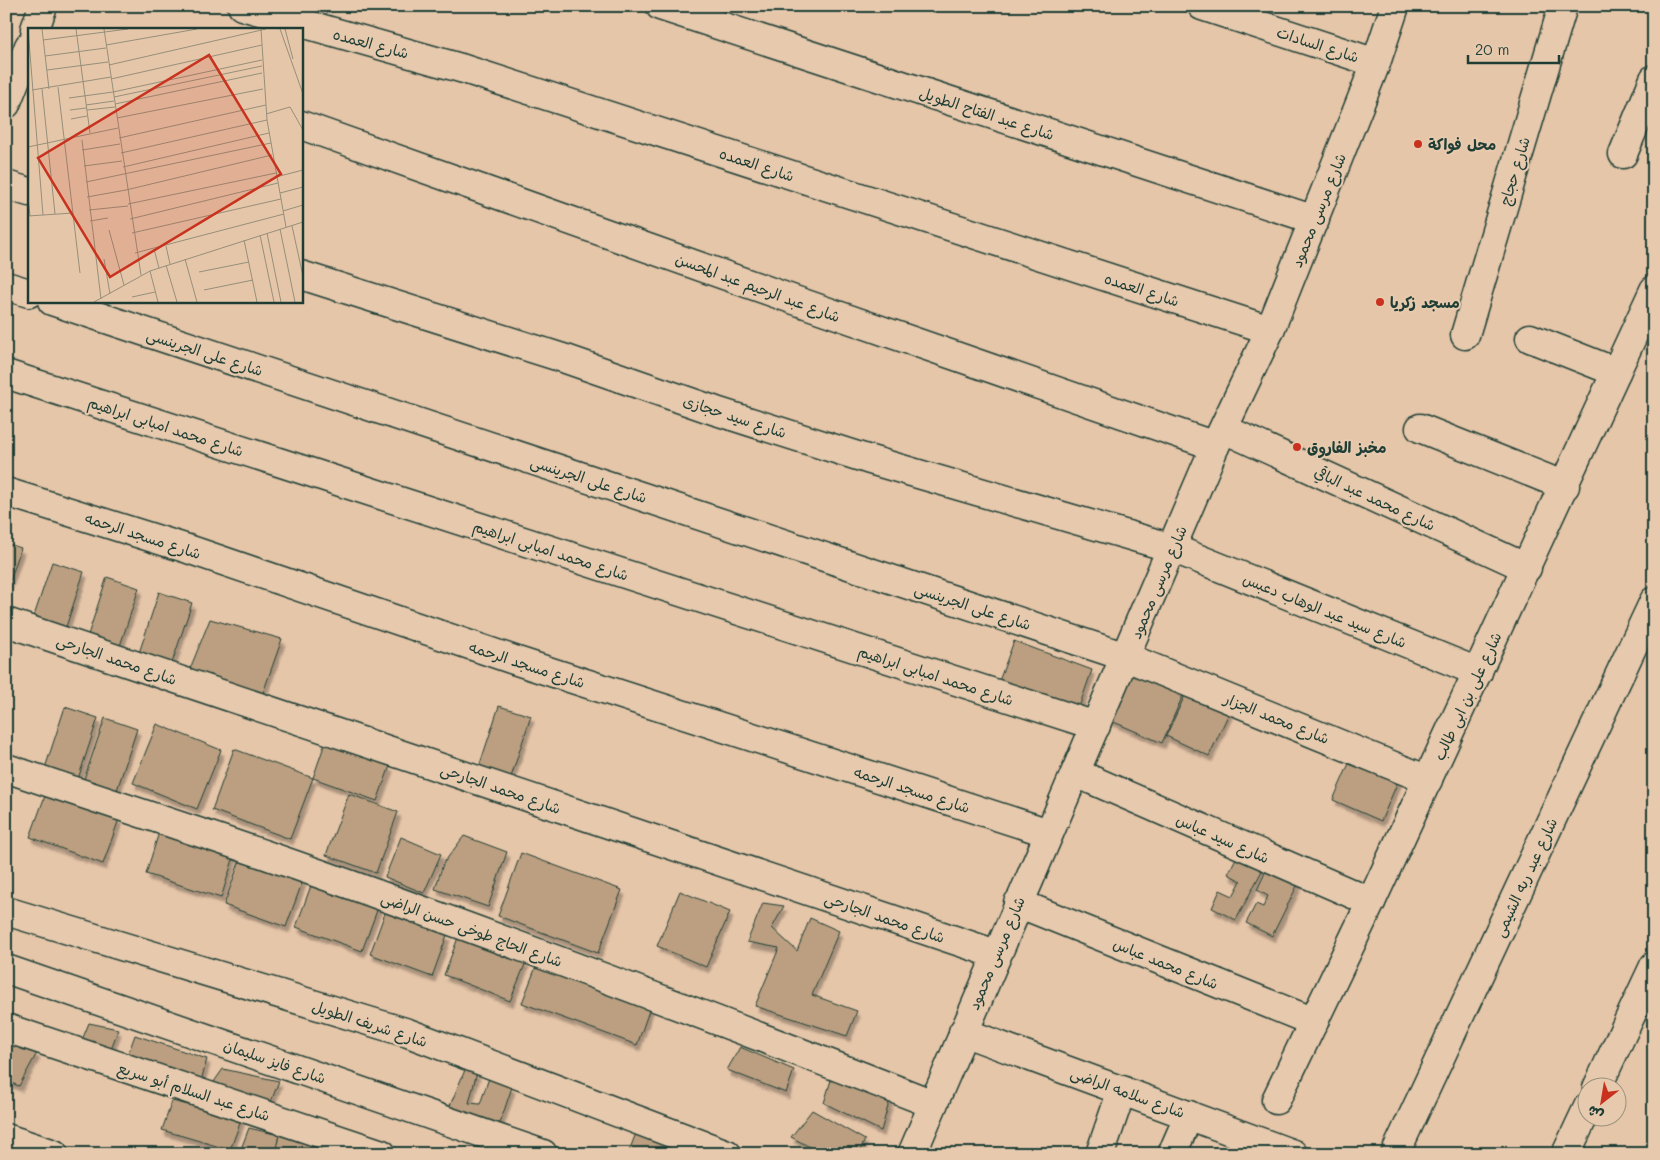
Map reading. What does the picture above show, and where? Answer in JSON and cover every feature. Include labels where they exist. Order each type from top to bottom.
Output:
[{"type":"street","points":[[35,28],[43,6]]},
{"type":"street","name":"شارع العمده","points":[[242,6],[464,69],[1270,330]]},
{"type":"street","name":"شارع عبد الفتاح الطويل","points":[[660,6],[1315,220]]},
{"type":"street","name":"شارع مرسى محمود","points":[[912,1154],[996,954],[1220,437],[1270,330],[1376,63],[1395,6]]},
{"type":"street","name":"شارع حجاج","points":[[1465,335],[1563,6]]},
{"type":"street","name":"شارع السادات","points":[[1219,9],[1376,63]]},
{"type":"street","points":[[6,104],[28,49]]},
{"type":"street","points":[[1624,154],[1654,79]]},
{"type":"street","name":"شارع عبد الرحيم عبد المحسن","points":[[302,126],[800,302],[1220,437]]},
{"type":"street","points":[[6,185],[28,192]]},
{"type":"street","name":"شارع سيد حجازى","points":[[302,275],[566,358],[716,411],[867,459],[1172,548]]},
{"type":"street","points":[[6,286],[28,294]]},
{"type":"street","name":"شارع على بن ابى طالب","points":[[1276,1100],[1527,568],[1654,290]]},
{"type":"street","name":"شارع على الجرينسى","points":[[55,302],[1126,657]]},
{"type":"street","points":[[1530,338],[1616,372]]},
{"type":"street","name":"شارع محمد امبابى ابراهيم","points":[[6,374],[1096,726]]},
{"type":"street","points":[[1420,428],[1564,486]]},
{"type":"street","name":"شارع محمد عبد الباقي","points":[[1220,437],[1527,568]]},
{"type":"street","name":"شارع مسجد الرحمه","points":[[6,492],[188,549],[517,661],[1049,833]]},
{"type":"street","name":"شارع سيد عبد الوهاب دعبس","points":[[1172,548],[1478,672]]},
{"type":"street","name":"شارع عبد ربه الشيمى","points":[[1395,1154],[1652,612]]},
{"type":"street","name":"شارع محمد الجارحى","points":[[6,622],[996,954]]},
{"type":"street","name":"شارع محمد الجزار","points":[[1126,657],[1428,780]]},
{"type":"street","name":"شارع الحاج طوخى حسن الراضى","points":[[6,768],[269,856],[638,989],[933,1104]]},
{"type":"street","name":"شارع سيد عباس","points":[[1076,773],[1371,902]]},
{"type":"street","name":"شارع محمد عباس","points":[[1018,903],[1314,1022]]},
{"type":"street","name":"شارع شريف الطويل","points":[[6,911],[408,1033],[727,1154]]},
{"type":"street","points":[[1602,1078],[1654,966]]},
{"type":"street","name":"شارع فايز سليمان","points":[[6,969],[544,1154]]},
{"type":"street","name":"شارع عبد السلام أبو سريع","points":[[6,1028],[382,1154]]},
{"type":"street","name":"شارع سلامه الراضى","points":[[963,1032],[1293,1154]]},
{"type":"street","points":[[1100,1154],[1122,1090]]},
{"type":"street","points":[[1172,1154],[1189,1115]]},
{"type":"street","points":[[1566,1154],[1578,1128]]},
{"type":"street","points":[[6,1138],[54,1154]]},
{"type":"building","points":[[6,543],[21,548],[6,593]]},
{"type":"building","points":[[52,562],[84,572],[64,633],[32,622]]},
{"type":"building","points":[[107,577],[139,588],[119,649],[87,638]]},
{"type":"building","points":[[159,592],[192,603],[172,663],[139,653]]},
{"type":"building","points":[[210,619],[282,639],[263,693],[190,669]]},
{"type":"building","points":[[1014,641],[1092,670],[1078,710],[999,681]]},
{"type":"building","points":[[1129,669],[1184,693],[1162,743],[1107,719]]},
{"type":"building","points":[[1187,691],[1230,711],[1209,756],[1166,736]]},
{"type":"building","points":[[499,706],[531,716],[511,777],[479,767]]},
{"type":"building","points":[[65,707],[98,718],[78,779],[45,768]]},
{"type":"building","points":[[105,718],[137,729],[117,790],[84,779]]},
{"type":"building","points":[[157,724],[221,750],[197,809],[133,783]]},
{"type":"building","points":[[325,743],[390,766],[377,801],[313,778]]},
{"type":"building","points":[[234,749],[313,778],[290,839],[212,810]]},
{"type":"building","points":[[1354,752],[1402,772],[1381,821],[1333,800]]},
{"type":"building","points":[[46,793],[119,819],[103,864],[30,837]]},
{"type":"building","points":[[349,794],[398,812],[376,873],[326,855]]},
{"type":"building","points":[[160,829],[235,853],[221,898],[146,874]]},
{"type":"building","points":[[464,836],[507,852],[488,907],[435,889],[443,864]]},
{"type":"building","points":[[401,837],[441,854],[424,893],[385,877]]},
{"type":"building","points":[[1239,852],[1265,865],[1236,920],[1212,908],[1220,890],[1233,896],[1241,881],[1228,874]]},
{"type":"building","points":[[521,853],[622,890],[598,953],[498,916]]},
{"type":"building","points":[[241,857],[303,880],[286,927],[224,905]]},
{"type":"building","points":[[1270,862],[1301,878],[1272,936],[1246,923],[1256,904],[1263,907],[1268,896],[1257,890]]},
{"type":"building","points":[[313,880],[379,905],[362,951],[296,927]]},
{"type":"building","points":[[680,891],[730,912],[706,967],[657,946]]},
{"type":"building","points":[[763,903],[784,906],[772,928],[797,951],[810,918],[839,931],[812,995],[857,1011],[847,1036],[755,1006],[779,948],[747,942]]},
{"type":"building","points":[[385,913],[447,935],[432,977],[370,954]]},
{"type":"building","points":[[459,935],[526,962],[510,1001],[444,975]]},
{"type":"building","points":[[537,964],[651,1005],[637,1045],[522,1003]]},
{"type":"building","points":[[89,1023],[118,1029],[107,1062],[77,1052]]},
{"type":"building","points":[[135,1035],[207,1059],[201,1081],[127,1057]]},
{"type":"building","points":[[6,1042],[37,1053],[19,1086],[6,1081]]},
{"type":"building","points":[[740,1047],[794,1070],[786,1093],[727,1070]]},
{"type":"building","points":[[223,1069],[279,1081],[269,1107],[211,1086]]},
{"type":"building","points":[[465,1070],[477,1072],[469,1103],[480,1104],[489,1078],[512,1087],[499,1126],[449,1108]]},
{"type":"building","points":[[831,1080],[890,1099],[881,1131],[824,1103]]},
{"type":"building","points":[[172,1101],[242,1118],[230,1150],[162,1130]]},
{"type":"building","points":[[812,1110],[865,1140],[858,1154],[823,1154],[791,1137]]},
{"type":"building","points":[[249,1128],[279,1135],[275,1154],[239,1154]]},
{"type":"building","points":[[636,1133],[692,1154],[628,1154]]},
{"type":"building","points":[[279,1135],[336,1152],[275,1154]]},
{"type":"place","name":"محل فواكة","points":[[1418,144]]},
{"type":"place","name":"مسجد زكريا","points":[[1380,302]]},
{"type":"place","name":"مخبز الفاروق","points":[[1297,447]]}]
